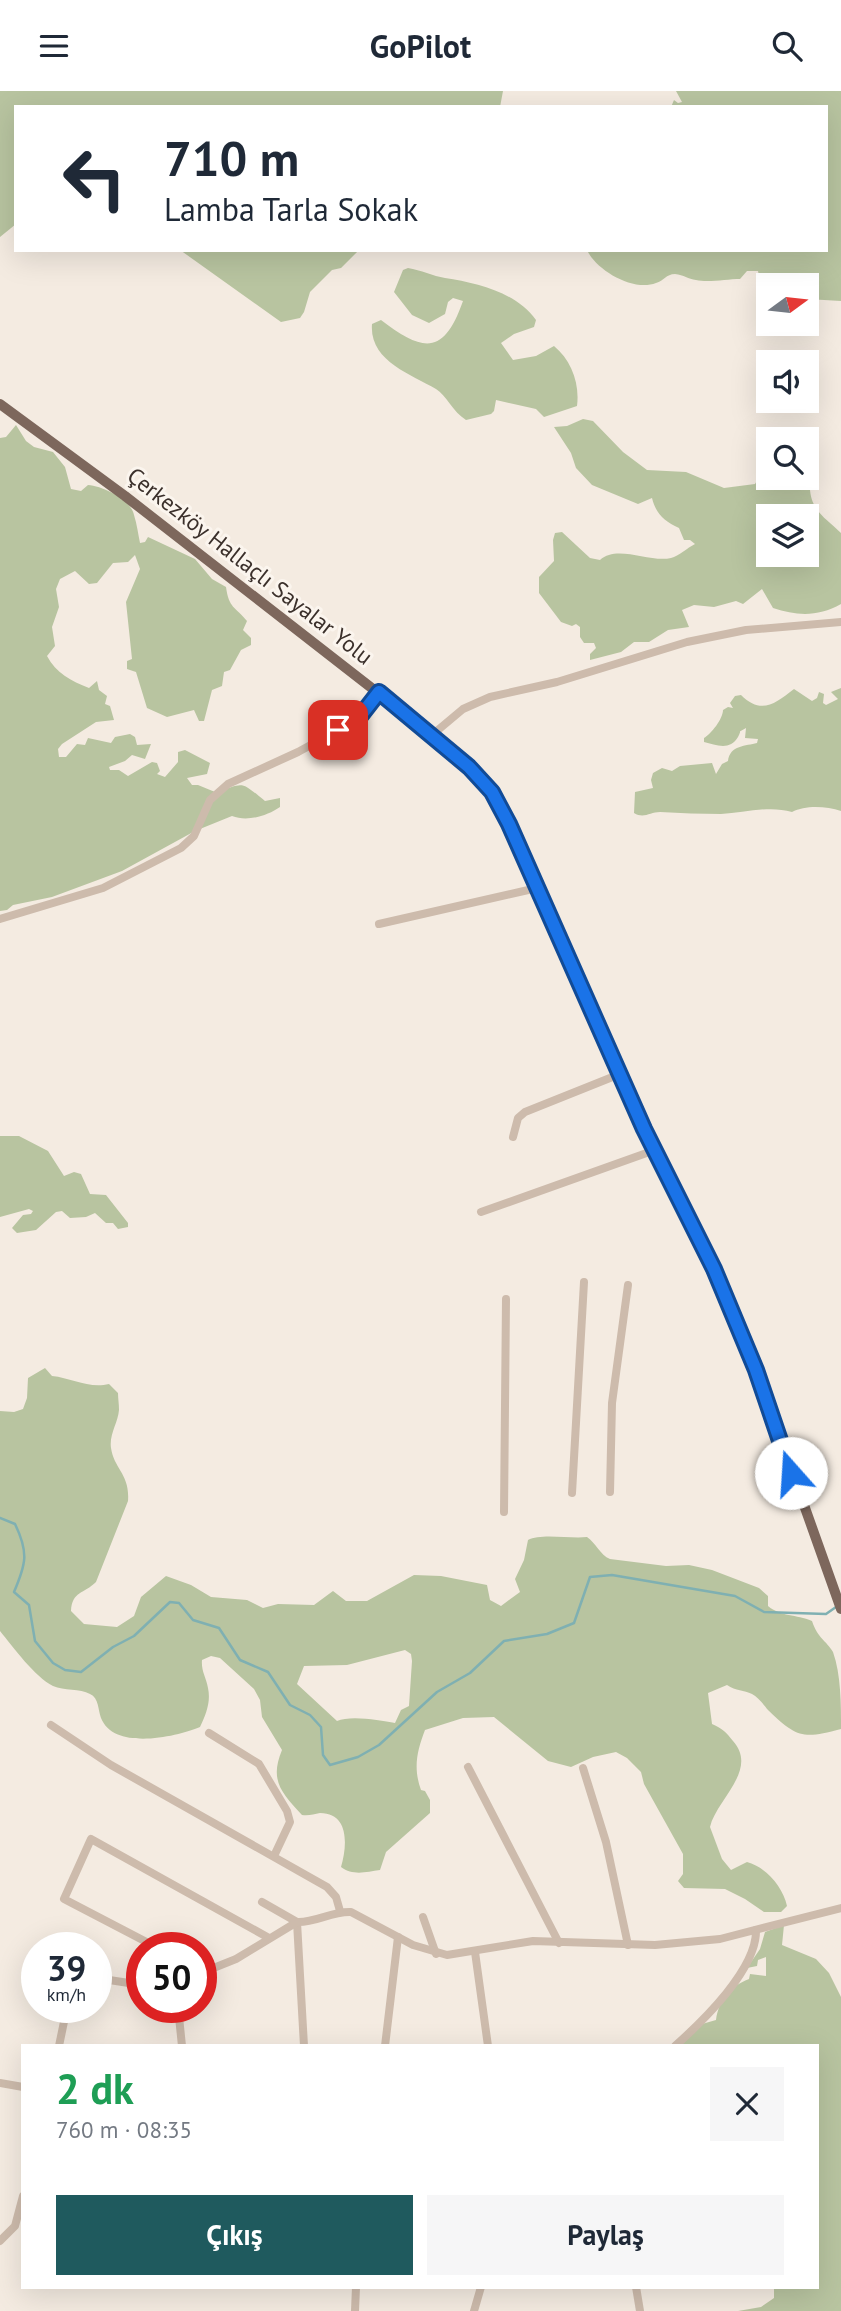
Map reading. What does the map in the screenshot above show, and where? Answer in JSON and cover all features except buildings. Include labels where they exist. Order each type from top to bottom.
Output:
[{"type":"main road","name":"Çerkezköy Hallaçlı Sayalar Yolu","points":[[0,404],[125,496],[379,692],[469,767],[492,792],[655,1150],[714,1269],[751,1357],[841,1609]]},
{"type":"street","points":[[432,735],[463,709],[490,697],[557,682],[687,642],[746,630],[841,622]]},
{"type":"street","points":[[0,919],[103,888],[181,848],[194,836],[210,800],[228,784],[299,752],[358,719],[379,692]]},
{"type":"street","points":[[379,924],[537,888]]},
{"type":"street","points":[[513,1137],[518,1118],[525,1112],[620,1074]]},
{"type":"street","points":[[481,1212],[655,1150]]},
{"type":"street","points":[[572,1493],[584,1282]]},
{"type":"street","points":[[610,1492],[612,1403],[628,1285]]},
{"type":"street","points":[[504,1512],[506,1300]]},
{"type":"street","points":[[51,1725],[111,1765],[327,1887],[336,1897],[340,1912]]},
{"type":"street","points":[[209,1734],[259,1764],[269,1777],[290,1822],[274,1856]]},
{"type":"street","points":[[468,1767],[559,1943]]},
{"type":"street","points":[[583,1768],[606,1842],[628,1945]]},
{"type":"street","points":[[127,1932],[64,1899],[91,1839],[269,1938]]},
{"type":"street","points":[[262,1902],[297,1922],[351,1912],[436,1954],[533,1941],[628,1945],[713,1940],[841,1908]]},
{"type":"street","points":[[423,1917],[436,1954]]},
{"type":"street","points":[[217,1967],[236,1959],[297,1922]]},
{"type":"street","points":[[297,1922],[304,2044]]},
{"type":"street","points":[[677,2044],[712,2011],[752,1954],[756,1930]]},
{"type":"street","points":[[385,2044],[398,1937]]},
{"type":"street","points":[[474,1951],[488,2044]]},
{"type":"street","points":[[59,2044],[64,2023]]},
{"type":"street","points":[[180,2023],[182,2044]]},
{"type":"street","points":[[0,2083],[21,2087]]},
{"type":"street","points":[[0,2241],[15,2226],[21,2204]]},
{"type":"street","points":[[355,2311],[356,2289]]},
{"type":"street","points":[[474,2311],[480,2289]]},
{"type":"street","points":[[636,2289],[640,2311]]},
{"type":"green space","points":[[0,91],[503,91],[500,105],[14,105],[14,226],[0,237]]},
{"type":"green space","points":[[676,91],[841,91],[841,301],[819,300],[819,273],[747,271],[740,279],[712,281],[672,274],[647,285],[626,282],[607,272],[592,258],[588,252],[828,252],[828,105],[672,105],[674,100],[682,102]]},
{"type":"green space","points":[[183,252],[357,252],[341,268],[332,270],[310,292],[300,318],[281,322]]},
{"type":"green space","points":[[408,268],[495,290],[528,310],[536,320],[534,327],[514,334],[501,343],[513,360],[536,356],[554,346],[573,373],[577,406],[544,417],[536,409],[496,400],[491,414],[466,420],[440,392],[404,372],[384,357],[373,337],[372,324],[381,320],[409,339],[431,343],[448,331],[463,301],[453,298],[448,302],[445,314],[429,323],[412,315],[394,292],[403,270]]},
{"type":"green space","points":[[583,419],[593,421],[623,452],[647,470],[686,472],[724,488],[756,482],[756,490],[810,490],[814,504],[756,504],[756,567],[819,567],[819,512],[841,533],[841,604],[816,613],[791,613],[773,608],[762,589],[743,604],[736,601],[714,607],[694,605],[682,610],[689,627],[668,630],[649,642],[634,642],[621,652],[590,660],[590,654],[596,648],[594,643],[584,643],[580,637],[580,627],[561,622],[539,593],[539,577],[554,561],[555,533],[562,532],[590,558],[600,560],[615,554],[671,558],[695,544],[684,540],[679,528],[661,516],[652,498],[638,504],[592,485],[576,468],[571,453],[554,427],[567,426]]},
{"type":"green space","points":[[16,425],[26,441],[34,447],[53,452],[65,467],[71,489],[81,491],[88,485],[94,486],[115,494],[128,504],[134,515],[140,543],[145,542],[148,537],[195,559],[212,579],[226,587],[231,603],[247,621],[243,630],[251,638],[251,645],[241,650],[230,670],[224,672],[222,686],[212,690],[204,721],[199,721],[194,710],[167,717],[147,708],[136,672],[127,669],[127,661],[132,659],[126,602],[140,569],[135,555],[128,562],[113,563],[97,583],[89,584],[75,571],[60,579],[56,589],[59,607],[52,627],[55,646],[47,656],[59,672],[76,682],[89,688],[97,681],[99,690],[107,696],[105,704],[110,706],[114,720],[96,722],[62,744],[58,749],[59,757],[66,757],[77,744],[85,745],[88,738],[111,743],[115,737],[130,734],[135,737],[137,745],[151,744],[145,759],[132,755],[109,767],[110,770],[119,770],[128,776],[152,762],[157,763],[160,771],[157,774],[165,777],[178,762],[178,752],[185,750],[210,763],[207,774],[187,778],[192,785],[215,792],[242,785],[265,801],[280,798],[280,807],[257,817],[232,816],[195,831],[122,871],[52,897],[13,905],[0,911],[0,438],[6,437]]},
{"type":"green space","points":[[841,688],[841,811],[816,807],[792,812],[774,809],[721,814],[634,813],[635,792],[653,788],[653,773],[662,768],[672,771],[680,766],[712,763],[716,774],[735,749],[757,743],[758,739],[745,738],[746,728],[727,746],[704,742],[704,738],[719,722],[723,710],[733,708],[730,703],[735,696],[741,695],[755,705],[762,706],[774,703],[794,689],[812,701],[817,698],[819,692],[824,694],[823,703],[826,705],[838,699],[831,692]]},
{"type":"green space","points":[[0,1136],[19,1136],[48,1151],[64,1176],[74,1172],[81,1174],[90,1194],[106,1195],[128,1223],[128,1227],[118,1229],[95,1213],[86,1217],[70,1218],[62,1211],[56,1212],[36,1230],[17,1233],[12,1228],[23,1215],[33,1211],[29,1209],[0,1217]]},
{"type":"green space","points":[[45,1368],[52,1376],[87,1384],[109,1384],[118,1393],[119,1410],[111,1448],[127,1484],[128,1501],[96,1582],[76,1596],[72,1605],[71,1611],[84,1624],[117,1627],[134,1616],[141,1597],[166,1576],[191,1585],[211,1597],[247,1600],[263,1608],[278,1604],[314,1605],[333,1591],[346,1601],[367,1601],[414,1575],[441,1576],[487,1585],[490,1600],[501,1606],[520,1592],[515,1579],[524,1560],[528,1540],[548,1537],[587,1537],[610,1559],[666,1566],[689,1565],[712,1570],[759,1588],[768,1596],[768,1606],[773,1610],[812,1621],[836,1661],[841,1729],[818,1734],[801,1734],[786,1726],[752,1694],[727,1685],[708,1693],[712,1724],[724,1731],[733,1741],[740,1752],[741,1763],[734,1785],[710,1827],[722,1859],[731,1870],[747,1862],[761,1868],[778,1885],[787,1906],[781,1912],[764,1912],[725,1889],[684,1888],[678,1881],[683,1874],[683,1854],[644,1784],[641,1772],[627,1758],[616,1752],[593,1757],[571,1767],[548,1761],[494,1717],[463,1718],[425,1730],[418,1752],[417,1767],[421,1790],[425,1791],[430,1800],[430,1813],[386,1852],[380,1870],[360,1873],[341,1867],[345,1841],[337,1819],[320,1813],[302,1815],[283,1793],[277,1778],[282,1750],[262,1717],[260,1700],[254,1689],[220,1658],[211,1656],[202,1660],[209,1698],[200,1727],[146,1739],[119,1735],[108,1728],[93,1696],[82,1691],[57,1688],[46,1682],[0,1631],[0,1411],[14,1412],[23,1409],[27,1398],[28,1378]],"holes":[[[405,1650],[411,1654],[409,1706],[401,1710],[395,1723],[357,1718],[337,1721],[297,1684],[304,1666],[347,1665]]]},
{"type":"green space","points":[[784,1925],[782,1945],[816,1959],[829,1973],[841,1997],[841,2311],[738,2311],[761,2307],[774,2298],[774,2289],[819,2289],[819,2044],[679,2044],[702,2024],[716,2020],[726,1995],[749,1979],[750,1974],[766,1976],[766,1957],[758,1960],[757,1966],[747,1968],[760,1949],[765,1932]]},
{"type":"waterway","points":[[0,1518],[15,1524],[19,1534],[24,1558],[14,1592],[29,1605],[35,1641],[53,1663],[65,1670],[81,1672],[113,1647],[134,1636],[170,1602],[179,1603],[193,1620],[219,1628],[240,1660],[268,1672],[290,1705],[310,1715],[321,1727],[323,1755],[330,1765],[358,1757],[379,1745],[437,1692],[470,1673],[504,1641],[547,1634],[574,1623],[590,1577],[612,1575],[735,1596],[764,1612],[826,1614],[836,1607]]},
{"type":"route","points":[[338,730],[358,719],[379,692],[469,767],[492,792],[509,824],[644,1129],[714,1269],[756,1370],[791,1473]]}]
